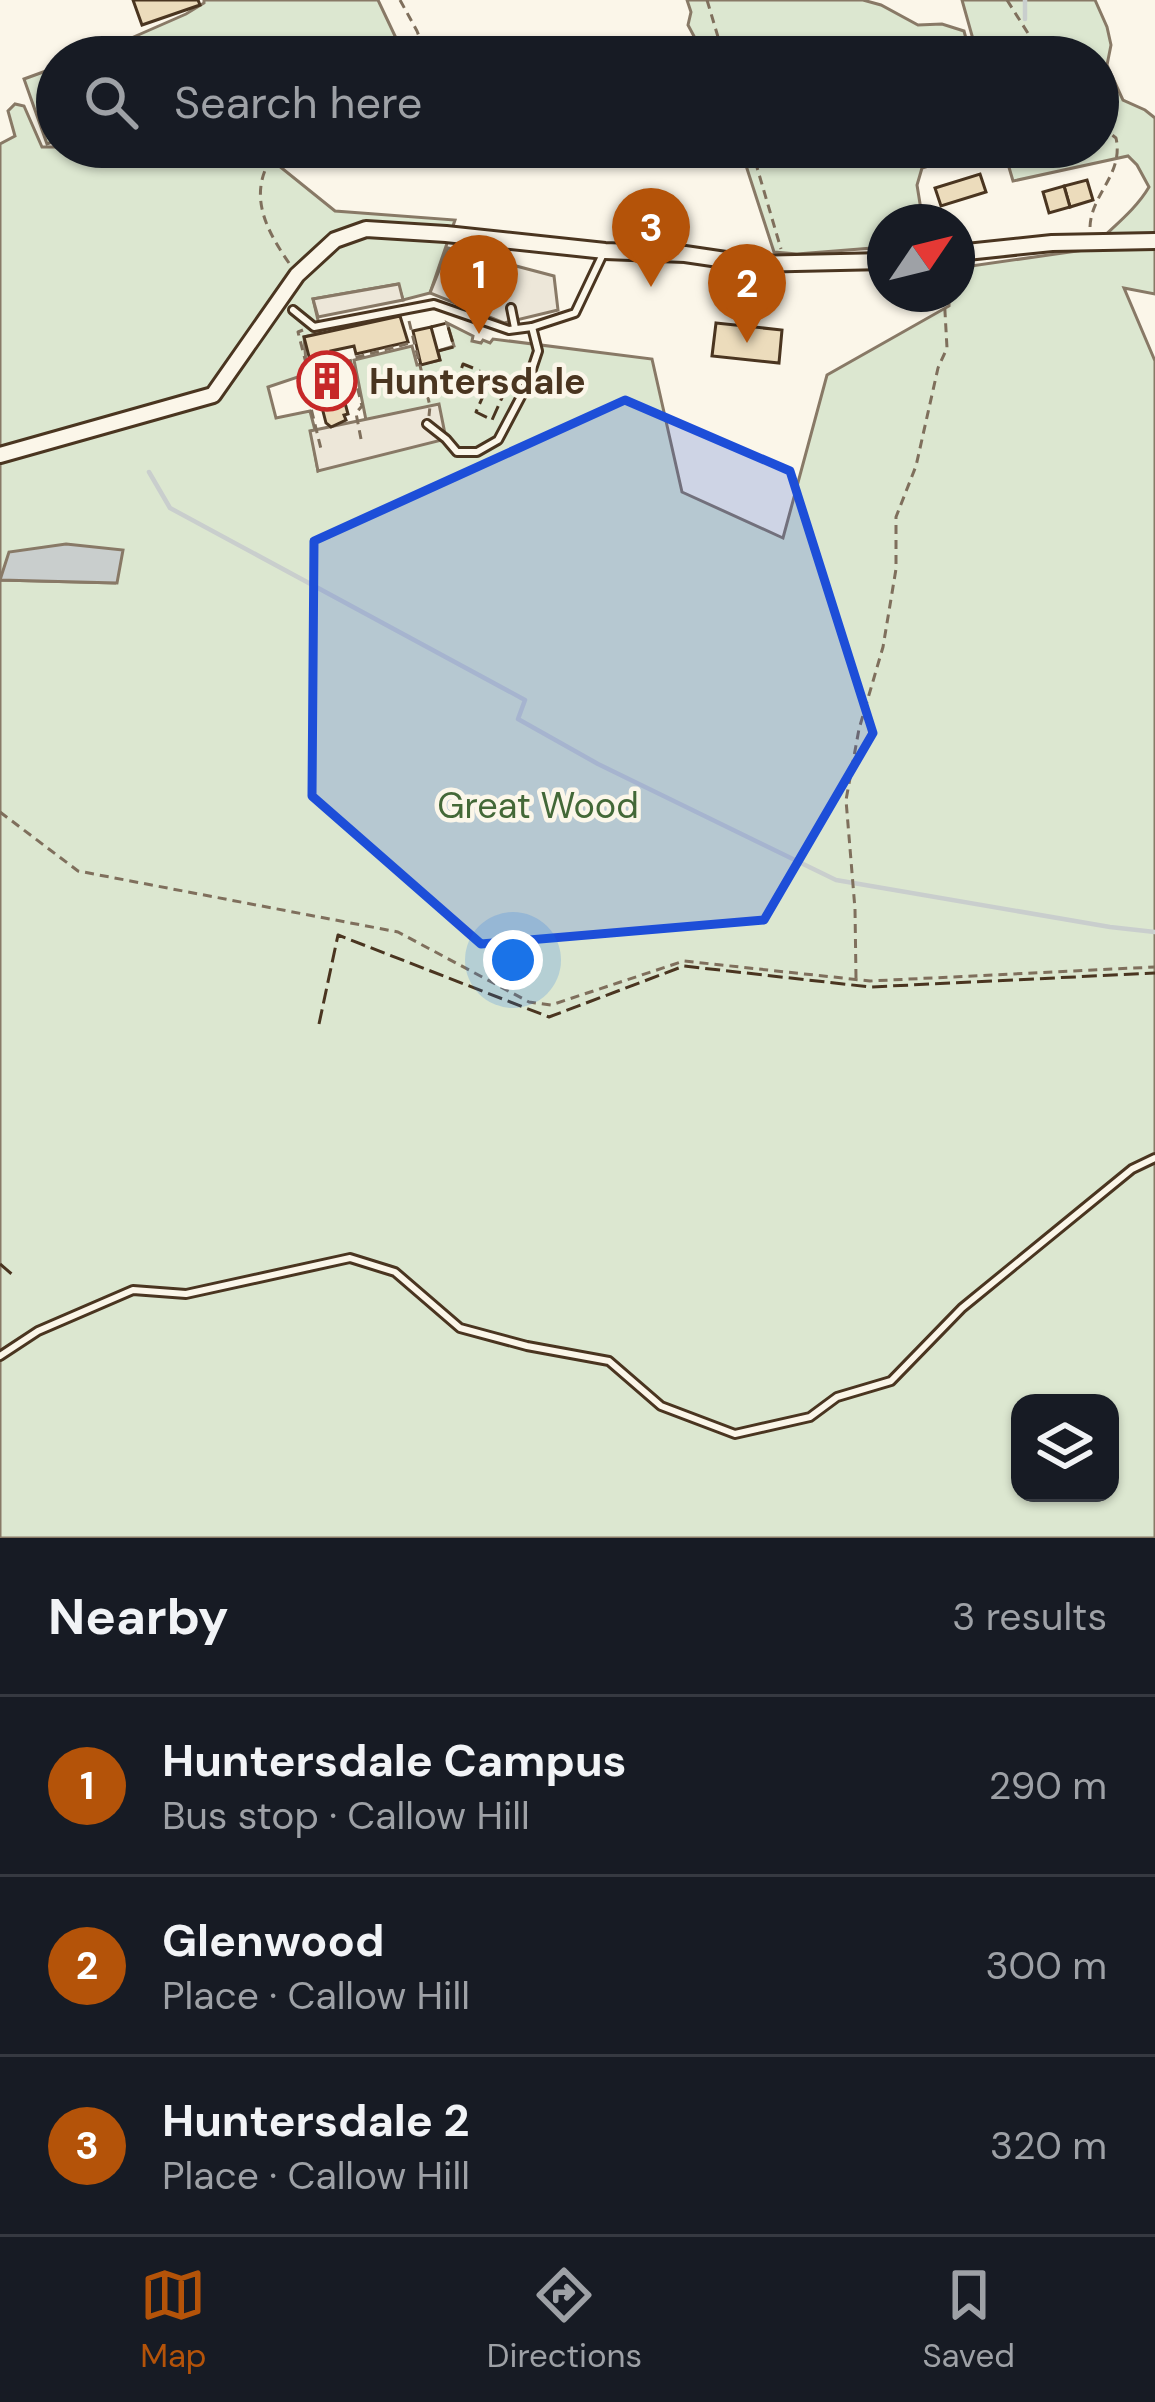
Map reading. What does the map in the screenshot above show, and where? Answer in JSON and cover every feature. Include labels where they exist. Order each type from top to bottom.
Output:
[{"type":"street","points":[[0,455],[213,395],[297,274],[335,240],[365,229],[685,254],[753,264],[867,261]]},
{"type":"street","points":[[975,251],[1090,240],[1155,241]]},
{"type":"lane","points":[[293,310],[314,327],[445,303],[509,330],[532,327],[575,313],[605,251]]},
{"type":"lane","points":[[511,308],[515,329]]},
{"type":"lane","points":[[428,424],[457,452],[477,452],[499,440],[538,351],[532,327]]},
{"type":"lane","points":[[0,1356],[38,1330],[133,1290],[186,1294],[350,1258],[395,1272],[460,1328],[609,1361],[661,1406],[735,1434],[810,1417],[837,1397],[891,1381],[962,1308],[1132,1169],[1155,1158]]},
{"type":"path","points":[[400,0],[418,36]]},
{"type":"path","points":[[707,0],[718,36]]},
{"type":"path","points":[[1007,0],[1030,36]]},
{"type":"path","points":[[266,168],[258,193],[274,241],[297,274]]},
{"type":"path","points":[[757,168],[785,263]]},
{"type":"path","points":[[1090,240],[1090,215],[1114,168]]},
{"type":"path","points":[[406,308],[430,406],[428,424]]},
{"type":"path","points":[[856,980],[846,800],[859,729],[883,646],[896,568],[896,517],[916,466],[938,368],[947,348],[945,312]]},
{"type":"path","points":[[314,327],[298,332],[315,398],[309,400],[321,449]]},
{"type":"path","points":[[356,413],[362,406],[350,359],[414,342]]},
{"type":"path","points":[[348,411],[356,413]]},
{"type":"path","points":[[356,413],[362,440]]},
{"type":"path","points":[[0,812],[77,871],[398,932],[530,1002],[551,1005],[684,961],[870,981],[1155,967]]},
{"type":"highlighted area","points":[[625,400],[790,471],[873,733],[764,920],[481,944],[312,796],[314,541]]},
{"type":"green space","points":[[378,0],[395,36],[136,36],[204,3]]},
{"type":"green space","points":[[687,0],[863,0],[918,25],[942,24],[964,31],[965,36],[694,36],[688,25]]},
{"type":"green space","name":"Great Wood","points":[[962,0],[1095,0],[1109,36],[972,36]]},
{"type":"green space","points":[[36,75],[36,113],[24,79]]},
{"type":"green space","name":"Great Wood","points":[[1119,91],[1123,100],[1155,118],[1155,294],[1124,288],[1155,361],[1155,1538],[0,1538],[0,580],[116,583],[0,576],[0,144],[15,136],[8,111],[15,104],[24,106],[36,133],[36,168],[282,168],[335,211],[455,220],[430,293],[403,300],[398,284],[313,299],[321,333],[304,337],[307,374],[268,387],[276,418],[310,411],[318,471],[438,405],[366,420],[354,360],[412,346],[417,365],[440,360],[438,351],[454,346],[447,323],[481,343],[493,339],[652,359],[682,492],[783,538],[827,375],[938,312],[975,312],[975,265],[1091,249],[1149,187],[1128,156],[1119,158]]},
{"type":"green space","points":[[747,168],[922,168],[917,185],[920,204],[867,204],[867,248],[774,252]]},
{"type":"green space","name":"Great Wood","points":[[1009,168],[1073,168],[1013,181]]},
{"type":"shaded area","points":[[448,248],[554,276],[558,310],[504,323],[430,293]]},
{"type":"shaded area","points":[[399,284],[403,300],[318,317],[313,299]]},
{"type":"shaded area","points":[[439,404],[446,439],[318,471],[310,431]]},
{"type":"shaded area","points":[[66,544],[123,550],[117,583],[0,580],[9,552]]},
{"type":"building","points":[[133,0],[198,0],[200,5],[142,25]]},
{"type":"building","points":[[980,174],[986,192],[940,204],[935,188]]},
{"type":"building","points":[[1087,180],[1093,200],[1070,207],[1064,186]]},
{"type":"building","points":[[1064,186],[1070,207],[1049,213],[1043,192]]},
{"type":"building","name":"Huntersdale","points":[[400,316],[408,342],[356,354],[354,346],[331,351],[348,414],[331,427],[326,423],[304,337]]},
{"type":"building","points":[[716,323],[782,330],[779,363],[712,356]]},
{"type":"building","points":[[431,327],[440,360],[421,365],[413,331]]},
{"type":"waterway","points":[[1025,0],[1025,19]]},
{"type":"waterway","points":[[149,472],[170,508],[525,700],[518,719],[598,764],[836,880],[1155,932]]},
{"type":"fence","points":[[431,327],[447,323],[454,347],[438,351]]},
{"type":"fence","points":[[473,368],[463,364],[460,373],[484,383],[487,374],[479,371]]},
{"type":"fence","points":[[492,376],[508,384],[492,420],[476,412],[492,376]]},
{"type":"fence","points":[[319,1024],[338,935],[549,1017],[684,966],[870,987],[1155,973]]},
{"type":"fence","points":[[0,1264],[14,1276]]},
{"type":"place","name":"Huntersdale 2","points":[[651,287]]},
{"type":"place","name":"Huntersdale Campus","points":[[479,334]]},
{"type":"place","name":"Glenwood","points":[[747,343]]},
{"type":"place","name":"Huntersdale","points":[[327,381]]}]
